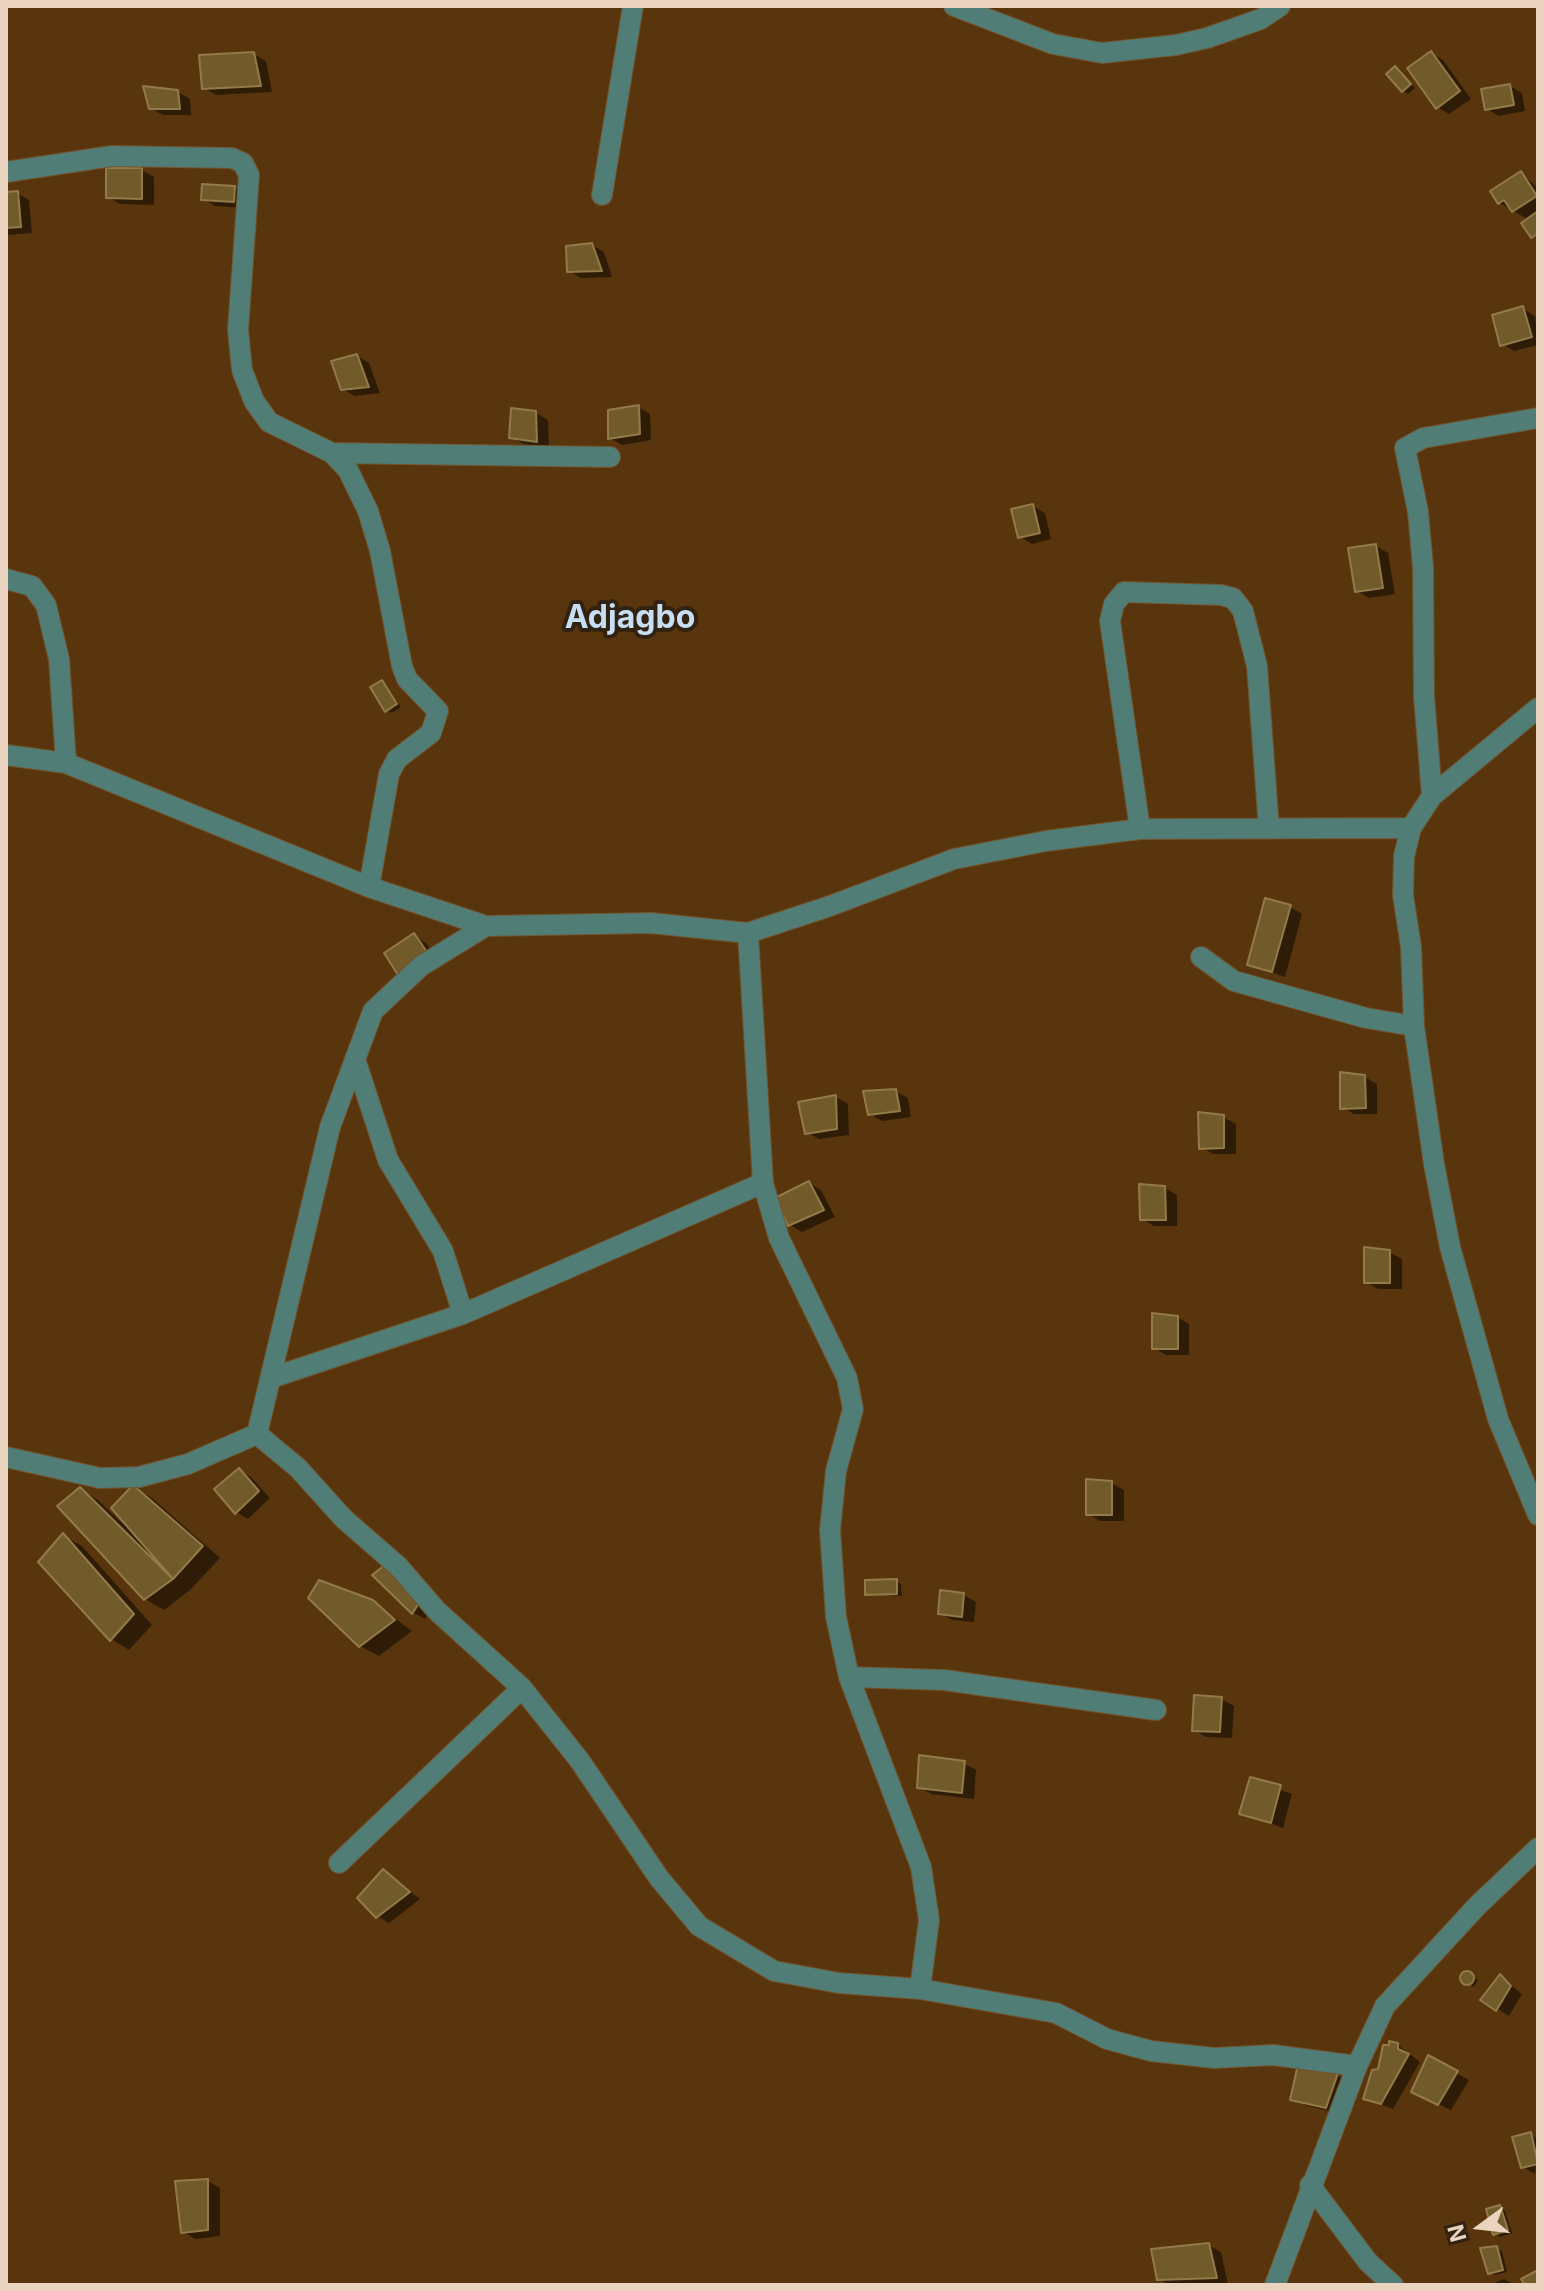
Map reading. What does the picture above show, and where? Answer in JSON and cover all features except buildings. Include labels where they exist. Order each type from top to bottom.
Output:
[{"type":"street","points":[[602,195],[633,6]]},
{"type":"street","points":[[954,6],[1053,44],[1102,53],[1176,45],[1207,38],[1261,19],[1280,6]]},
{"type":"street","points":[[6,172],[112,156],[232,158],[243,163],[249,175],[238,330],[242,370],[254,401],[269,422],[332,453],[348,470],[368,511],[380,551],[392,623],[407,679],[438,711],[431,733],[397,759],[389,774],[369,887]]},
{"type":"street","points":[[1432,796],[1424,696],[1423,567],[1418,512],[1405,448],[1423,438],[1538,418]]},
{"type":"street","points":[[332,453],[610,457]]},
{"type":"street","points":[[6,579],[32,586],[46,605],[59,659],[66,763]]},
{"type":"street","points":[[1140,829],[1110,621],[1114,604],[1124,592],[1221,595],[1233,598],[1243,611],[1257,666],[1269,829]]},
{"type":"street","points":[[1538,708],[1432,796],[1411,828],[1404,856],[1403,895],[1411,947],[1414,1026],[1434,1164],[1450,1247],[1498,1419],[1533,1486],[1538,1515]]},
{"type":"street","points":[[6,755],[66,763],[369,887],[486,926],[651,923],[748,933],[954,859],[1046,841],[1140,829],[1411,828]]},
{"type":"street","points":[[257,1434],[330,1127],[373,1011],[421,966],[486,926]]},
{"type":"street","points":[[748,933],[763,1183],[779,1238],[847,1378],[853,1409],[836,1471],[830,1530],[836,1617],[849,1677],[921,1867],[929,1920],[920,1989]]},
{"type":"street","points":[[1201,957],[1234,981],[1366,1018],[1414,1026]]},
{"type":"street","points":[[355,1059],[388,1160],[443,1251],[463,1314]]},
{"type":"street","points":[[271,1378],[463,1314],[763,1183]]},
{"type":"street","points":[[6,1457],[100,1478],[139,1477],[188,1464],[257,1434]]},
{"type":"street","points":[[257,1434],[298,1468],[344,1519],[398,1566],[437,1611],[522,1688],[580,1761],[659,1878],[699,1926],[774,1971],[839,1983],[920,1989],[1056,2013],[1107,2039],[1151,2051],[1214,2058],[1273,2055],[1357,2066]]},
{"type":"street","points":[[849,1677],[944,1680],[1156,1710]]},
{"type":"street","points":[[339,1863],[522,1688]]},
{"type":"street","points":[[1275,2285],[1310,2185],[1357,2066],[1385,2006],[1477,1906],[1538,1848]]},
{"type":"street","points":[[1310,2185],[1368,2262],[1393,2285]]},
{"type":"district","name":"Adjagbo","points":[[630,618]]}]
